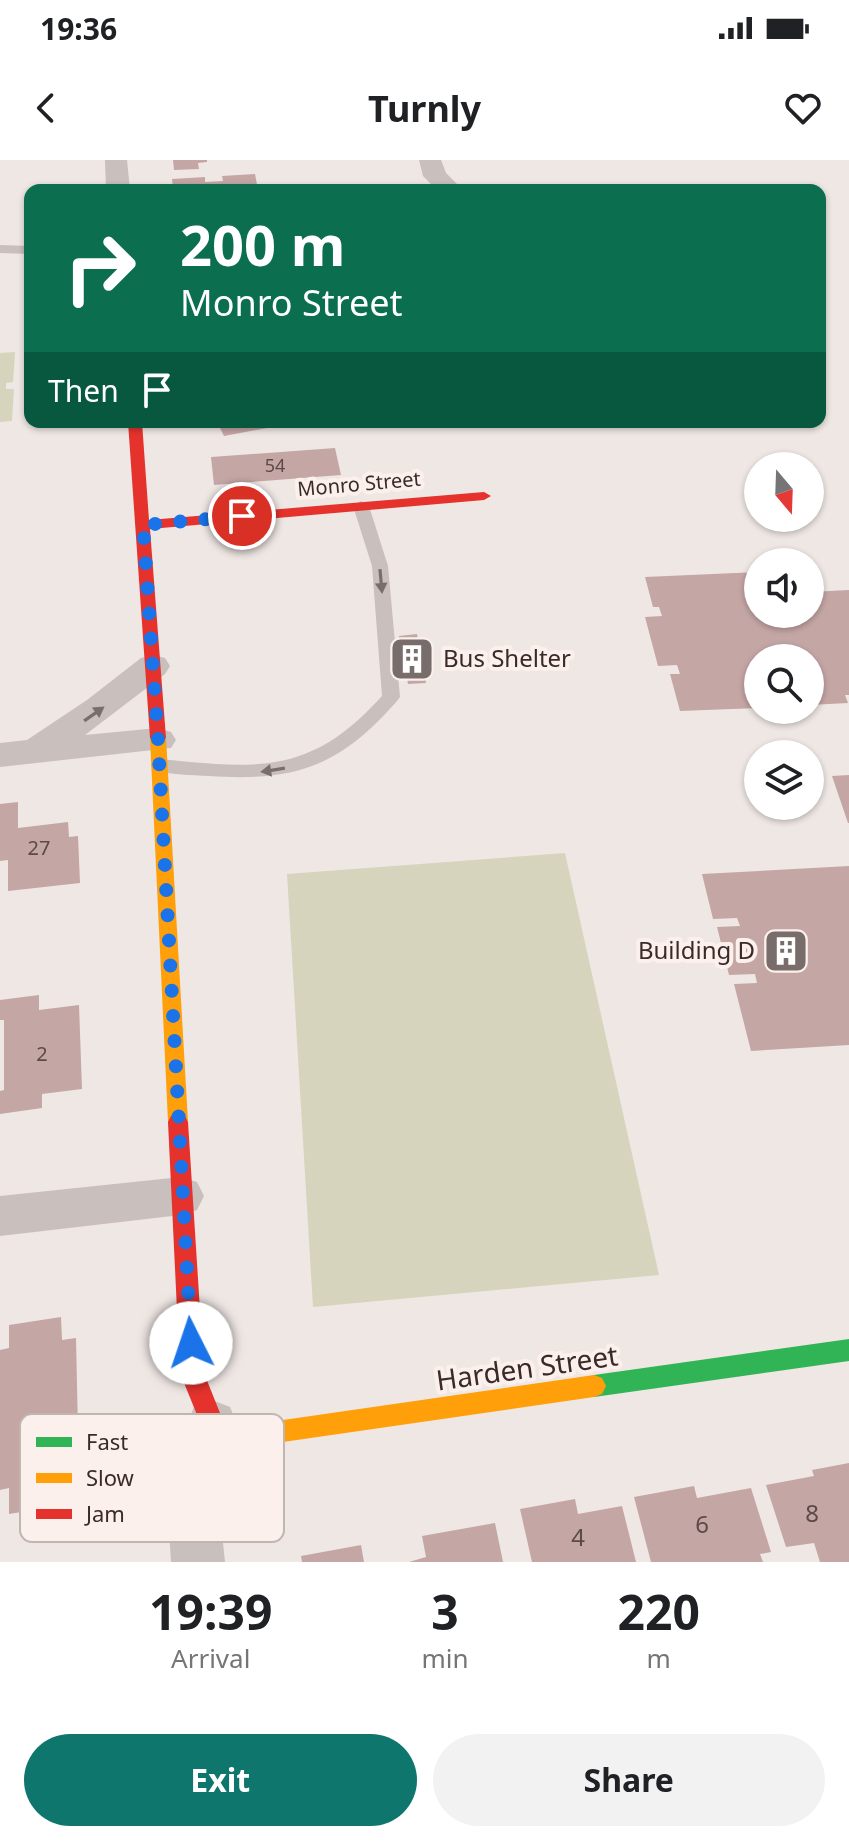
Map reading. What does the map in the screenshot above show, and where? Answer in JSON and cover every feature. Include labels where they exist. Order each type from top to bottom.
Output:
[{"type":"street","points":[[116,160],[118,184]]},
{"type":"street","points":[[430,160],[435,176],[444,184]]},
{"type":"street","points":[[135,428],[159,752],[192,1373],[208,1414]]},
{"type":"street","name":"Monro Street","points":[[143,525],[484,496]]},
{"type":"street","points":[[14,754],[71,730],[102,709],[153,666]]},
{"type":"street","points":[[14,754],[159,752]]},
{"type":"street","points":[[0,1216],[181,1196]]},
{"type":"street","name":"Harden Street","points":[[284,1431],[849,1350]]},
{"type":"street","points":[[196,1542],[198,1562]]},
{"type":"lane","points":[[0,249],[24,250]]},
{"type":"lane","points":[[159,752],[243,772],[281,769],[315,760],[350,742],[382,708],[391,697],[380,566],[361,506]]},
{"type":"shaded area","points":[[15,352],[13,382],[6,383],[6,389],[14,389],[12,421],[0,422],[0,353]]},
{"type":"shaded area","points":[[565,853],[659,1275],[313,1307],[287,874]]},
{"type":"building","points":[[173,160],[207,162],[198,163],[199,169],[174,170]]},
{"type":"building","points":[[255,174],[257,184],[172,184],[172,179],[205,177],[205,182],[223,181],[222,176]]},
{"type":"building","points":[[220,428],[267,428],[224,436]]},
{"type":"building","points":[[335,448],[341,475],[214,485],[211,457]]},
{"type":"building","points":[[744,573],[744,628],[824,628],[824,591],[849,590],[849,695],[845,695],[848,703],[824,704],[824,644],[744,644],[744,709],[680,711],[670,674],[680,674],[677,665],[658,666],[645,617],[662,616],[659,607],[653,607],[645,577]]},
{"type":"building","name":"Bus Shelter","points":[[417,634],[426,683],[408,684],[399,636]]},
{"type":"building","points":[[849,775],[849,823],[848,823],[832,776]]},
{"type":"building","points":[[18,802],[18,828],[68,822],[69,837],[78,836],[80,883],[8,891],[8,860],[0,861],[0,804]]},
{"type":"building","name":"Building D","points":[[849,866],[849,1045],[751,1051],[734,984],[757,983],[755,974],[729,975],[717,927],[740,926],[737,918],[713,919],[702,874]]},
{"type":"building","points":[[39,995],[39,1010],[79,1005],[82,1089],[42,1094],[42,1108],[0,1114],[0,1091],[4,1090],[4,1020],[0,1020],[0,1000]]},
{"type":"building","points":[[61,1317],[62,1340],[76,1338],[78,1414],[20,1414],[20,1512],[9,1514],[9,1488],[0,1490],[0,1350],[9,1348],[9,1325]]},
{"type":"building","points":[[849,1463],[849,1562],[820,1562],[814,1543],[786,1547],[766,1485],[814,1476],[812,1470]]},
{"type":"building","points":[[694,1486],[697,1498],[751,1488],[771,1552],[760,1554],[763,1562],[651,1562],[634,1497]]},
{"type":"building","points":[[575,1499],[578,1514],[622,1506],[636,1562],[532,1562],[520,1509]]},
{"type":"building","points":[[495,1523],[503,1562],[409,1562],[426,1557],[422,1536]]},
{"type":"building","points":[[361,1545],[364,1562],[302,1562],[301,1556]]},
{"type":"traffic: fast","points":[[594,1386],[849,1350]]},
{"type":"traffic: slow","points":[[158,738],[178,1122]]},
{"type":"traffic: slow","points":[[284,1431],[594,1386]]},
{"type":"traffic: jam","points":[[135,428],[158,738]]},
{"type":"traffic: jam","points":[[143,525],[484,496]]},
{"type":"traffic: jam","points":[[178,1122],[192,1373],[208,1414]]},
{"type":"place","name":"Bus Shelter","points":[[412,659]]},
{"type":"place","name":"Building D","points":[[786,951]]},
{"type":"route","points":[[191,1343],[143,525],[242,516]]}]
